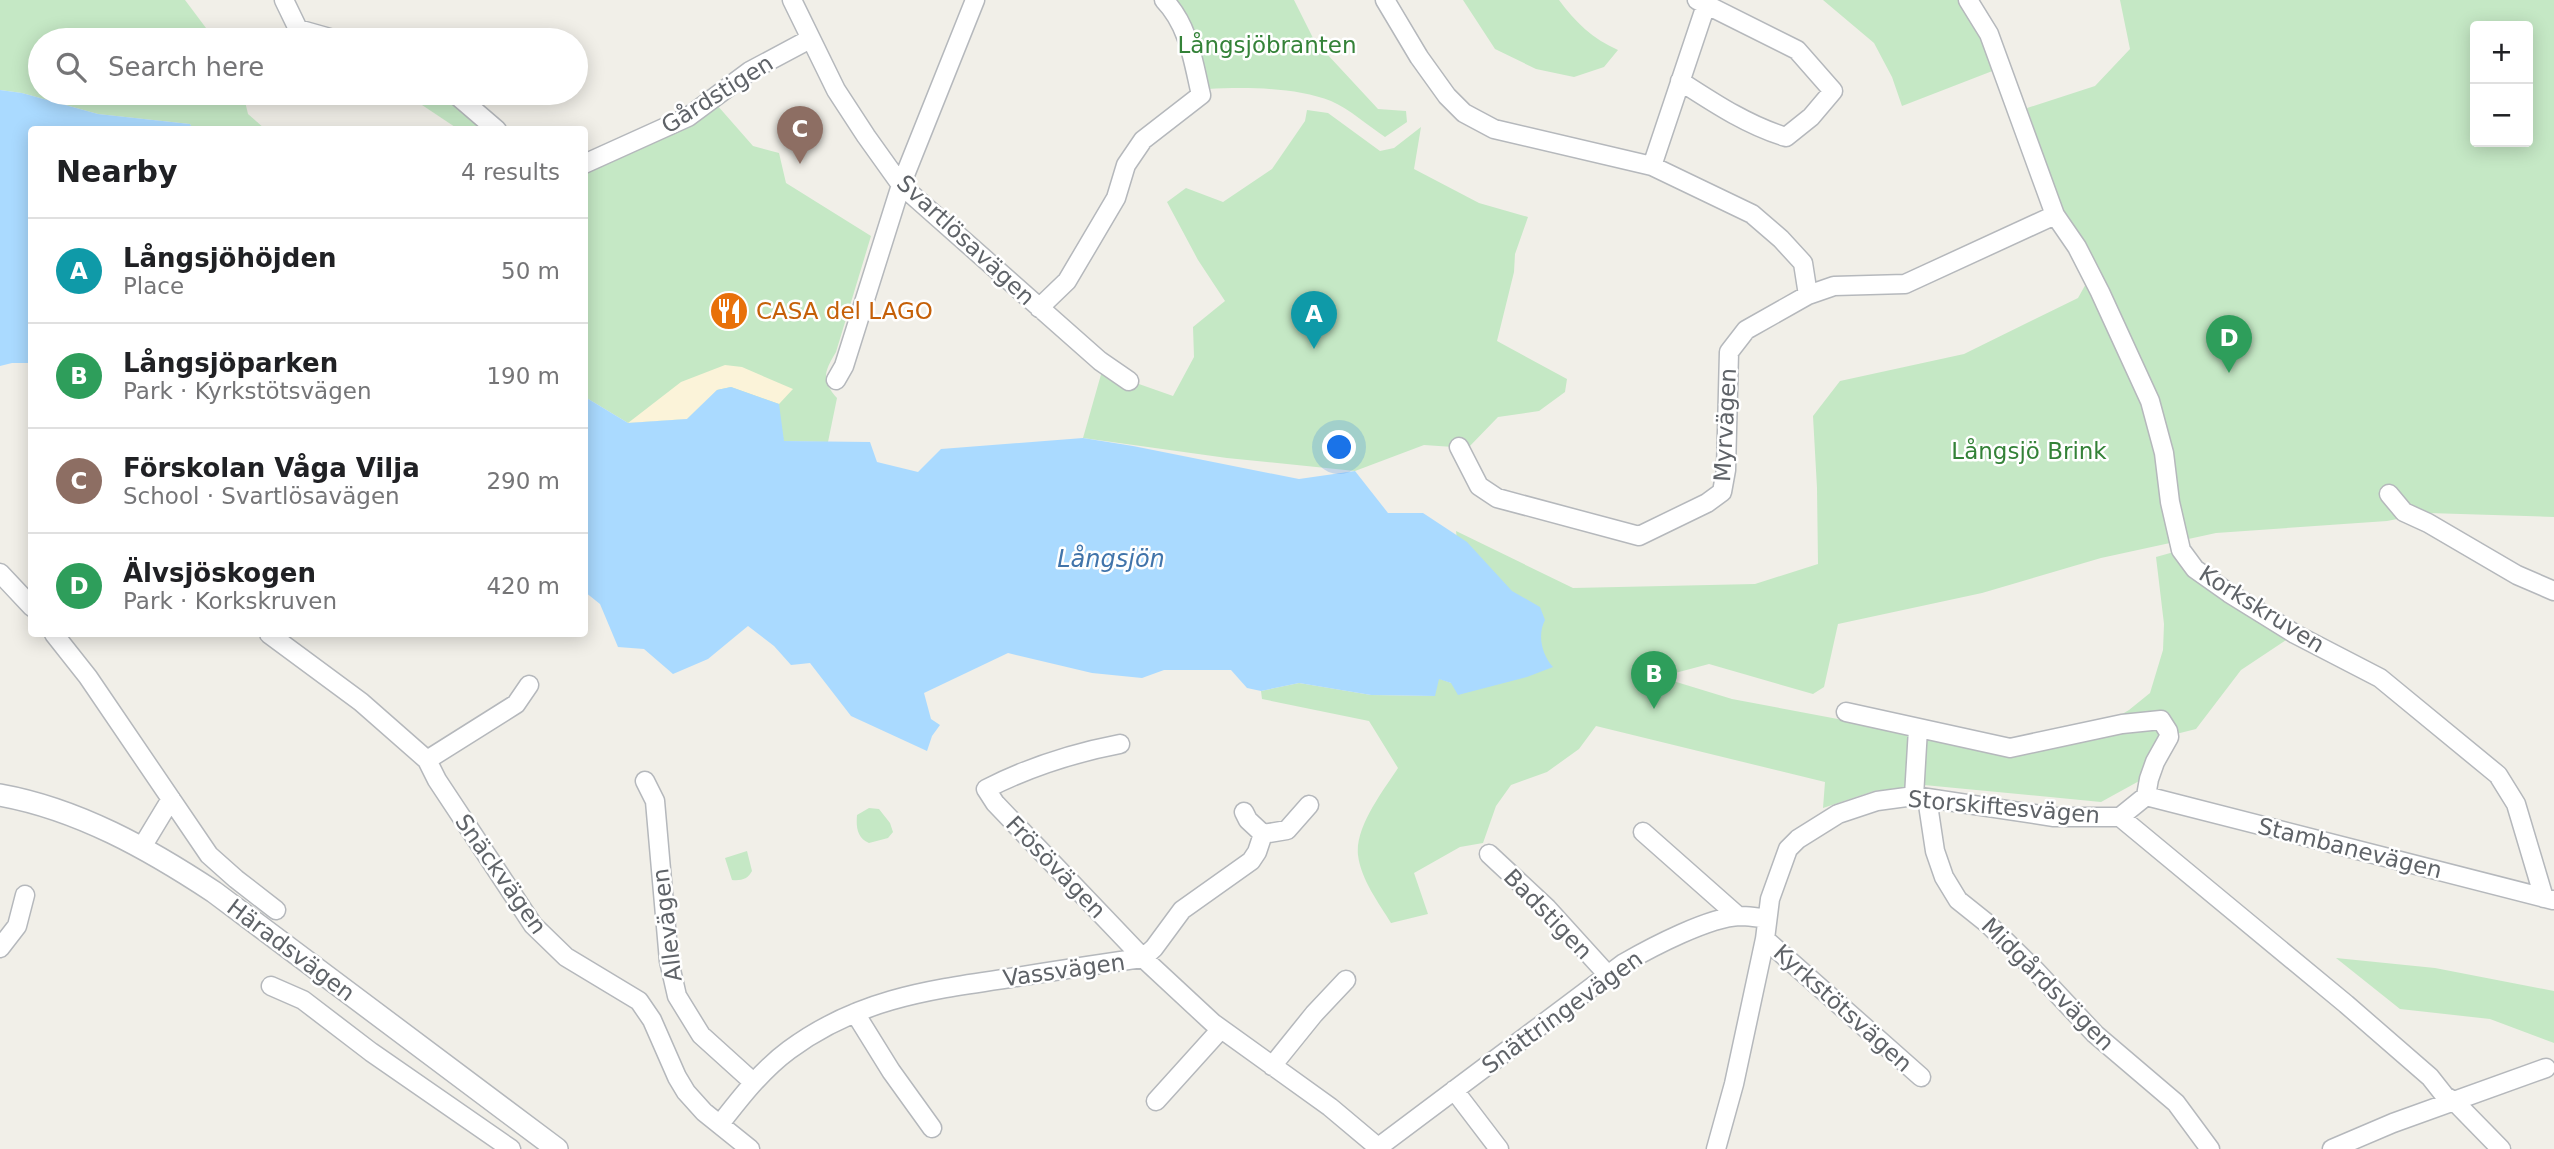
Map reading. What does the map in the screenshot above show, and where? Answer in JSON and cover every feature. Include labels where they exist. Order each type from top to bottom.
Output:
[{"type":"street","points":[[284,0],[298,28]]},
{"type":"street","name":"Svartlösavägen","points":[[792,0],[836,90],[901,185],[1100,360],[1129,381]]},
{"type":"street","points":[[836,380],[844,366],[901,185],[975,0]]},
{"type":"street","points":[[1040,308],[1067,281],[1116,198],[1126,165],[1143,140],[1201,95],[1188,36],[1164,0]]},
{"type":"street","points":[[1385,0],[1426,67],[1447,96],[1464,113],[1494,129],[1652,166],[1752,214],[1782,239],[1803,263],[1808,295]]},
{"type":"street","points":[[1968,0],[1989,34],[2054,215]]},
{"type":"street","points":[[1652,166],[1680,80],[1701,2],[1797,50],[1833,91],[1811,117],[1786,137],[1761,130],[1736,117],[1680,80]]},
{"type":"street","name":"Gårdstigen","points":[[588,162],[688,117],[750,71],[810,39]]},
{"type":"street","points":[[468,105],[492,126]]},
{"type":"street","name":"Myrvägen","points":[[1459,447],[1479,486],[1497,498],[1639,536],[1707,503],[1722,492],[1726,470],[1729,352],[1746,330],[1808,295],[1834,286],[1905,284],[2054,215]]},
{"type":"street","name":"Korkskruven","points":[[2054,215],[2077,247],[2150,401],[2164,453],[2170,502],[2181,550],[2195,569],[2229,593],[2295,634],[2380,678],[2498,775],[2516,804],[2549,899]]},
{"type":"street","points":[[2389,494],[2404,512],[2517,575],[2554,591]]},
{"type":"street","points":[[0,573],[25,588]]},
{"type":"street","points":[[56,637],[88,677],[209,855],[276,910]]},
{"type":"street","name":"Snäckvägen","points":[[274,637],[361,702],[427,760],[437,780],[533,925],[566,957],[639,1001],[652,1020],[686,1092],[750,1149]]},
{"type":"street","points":[[427,760],[516,704],[529,685]]},
{"type":"street","points":[[1846,712],[2010,748],[2122,724],[2161,720],[2169,737],[2148,779],[2146,796],[2120,817]]},
{"type":"street","name":"Midgårdsvägen","points":[[1918,729],[1921,797],[1944,877],[1958,900],[1988,923],[2095,1034],[2176,1103],[2210,1149]]},
{"type":"street","name":"Frösövägen","points":[[1120,744],[1085,751],[1041,765],[986,789],[995,803],[1143,958],[1221,1029],[1379,1148]]},
{"type":"street","name":"Allevägen","points":[[645,781],[655,801],[668,961],[677,996],[701,1035],[753,1082]]},
{"type":"street","name":"Häradsvägen","points":[[0,795],[59,811],[142,847],[214,892],[557,1149]]},
{"type":"street","name":"Stambanevägen","points":[[2146,796],[2549,899]]},
{"type":"street","name":"Storskiftesvägen","points":[[1716,1149],[1734,1084],[1765,939],[1770,899],[1788,849],[1821,823],[1858,806],[1921,797],[2054,817],[2120,817],[2430,1077],[2445,1096],[2454,1101],[2501,1149]]},
{"type":"street","points":[[142,847],[172,799]]},
{"type":"street","points":[[1244,812],[1248,820],[1263,834],[1287,830],[1309,806]]},
{"type":"street","points":[[1643,832],[1738,916]]},
{"type":"street","name":"Vassvägen","points":[[720,1124],[753,1082],[788,1051],[817,1032],[893,998],[933,989],[1143,958],[1154,948],[1182,910],[1251,862],[1258,852],[1263,834]]},
{"type":"street","name":"Badstigen","points":[[1489,854],[1547,908],[1607,974]]},
{"type":"street","points":[[0,948],[17,926],[24,895]]},
{"type":"street","name":"Snättringevägen","points":[[1379,1148],[1607,974],[1663,943],[1713,923],[1738,916],[1767,918]]},
{"type":"street","name":"Kyrkstötsvägen","points":[[1765,939],[1921,1077]]},
{"type":"street","points":[[1272,1066],[1346,980]]},
{"type":"street","name":"Häradsvägen","points":[[271,986],[303,1000],[371,1052],[511,1149]]},
{"type":"street","points":[[855,1013],[932,1128]]},
{"type":"street","points":[[1156,1101],[1221,1029]]},
{"type":"street","points":[[2332,1149],[2393,1123],[2546,1068]]},
{"type":"street","points":[[1454,1090],[1499,1149]]},
{"type":"green space","points":[[0,0],[185,0],[206,28],[28,28],[28,95],[0,90]]},
{"type":"green space","name":"Långsjöbranten","points":[[1174,0],[1294,0],[1314,40],[1378,109],[1406,111],[1407,122],[1385,137],[1345,108],[1317,96],[1270,89],[1208,89],[1195,34]]},
{"type":"green space","points":[[1463,0],[1559,0],[1585,29],[1618,50],[1604,67],[1574,77],[1536,69],[1495,49]]},
{"type":"green space","points":[[1823,0],[1959,0],[1983,37],[1995,70],[1902,106],[1892,77],[1874,43]]},
{"type":"green space","name":"Långsjö Brink","points":[[2120,0],[2554,0],[2554,517],[2428,513],[2387,521],[2216,533],[2101,558],[1982,593],[1838,624],[1824,687],[1813,694],[1709,664],[1660,677],[1732,699],[1859,723],[1930,740],[2011,752],[2097,729],[2129,710],[2150,693],[2163,650],[2164,624],[2156,557],[2181,550],[2200,581],[2218,596],[2289,638],[2241,670],[2196,729],[2176,734],[2141,780],[2101,802],[1924,785],[1874,791],[1823,808],[1825,782],[1596,726],[1579,749],[1547,772],[1511,785],[1496,806],[1483,843],[1460,847],[1414,873],[1428,914],[1391,923],[1363,873],[1358,844],[1365,821],[1398,768],[1369,721],[1262,699],[1261,691],[1299,683],[1371,695],[1434,696],[1438,678],[1451,683],[1467,626],[1456,531],[1573,588],[1755,584],[1818,564],[1813,416],[1840,381],[1964,354],[2078,298],[2097,264],[2063,211],[2027,108],[2095,86],[2130,49]]},
{"type":"green space","points":[[65,105],[246,105],[248,114],[262,126],[191,126],[98,114]]},
{"type":"green space","points":[[422,105],[465,105],[487,126],[454,126]]},
{"type":"green space","points":[[717,105],[753,146],[779,153],[786,183],[871,236],[836,352],[827,371],[826,381],[837,398],[828,442],[783,441],[717,390],[687,419],[628,423],[588,399],[588,170],[693,125]]},
{"type":"green space","name":"Långsjöbranten","points":[[1307,110],[1328,113],[1380,151],[1394,148],[1421,127],[1414,169],[1479,203],[1528,217],[1515,254],[1514,272],[1497,341],[1567,379],[1565,392],[1539,411],[1498,417],[1468,448],[1424,445],[1355,471],[1227,458],[1083,438],[1102,371],[1173,396],[1194,357],[1193,327],[1225,301],[1198,260],[1167,202],[1186,188],[1223,202],[1272,169],[1305,121]]},
{"type":"green space","points":[[869,808],[879,809],[890,823],[893,832],[888,838],[869,843],[860,835],[857,815]]},
{"type":"green space","points":[[747,851],[752,871],[744,879],[732,880],[725,858]]},
{"type":"green space","points":[[2336,958],[2435,968],[2554,991],[2554,1043],[2490,1019],[2400,1009]]},
{"type":"sand","points":[[725,365],[742,367],[793,389],[779,404],[731,387],[717,390],[687,419],[628,423],[681,382]]},
{"type":"water","points":[[0,90],[28,95],[28,105],[65,105],[98,114],[190,124],[191,126],[28,126],[28,363],[0,366]]},
{"type":"water","name":"Långsjön","points":[[731,387],[779,404],[784,441],[870,442],[877,462],[918,472],[941,449],[1083,438],[1299,479],[1355,471],[1388,513],[1423,513],[1467,542],[1512,591],[1540,607],[1545,620],[1541,632],[1542,645],[1553,667],[1527,677],[1458,695],[1451,683],[1439,679],[1435,696],[1371,695],[1299,683],[1261,691],[1247,688],[1231,670],[1164,670],[1142,678],[1092,673],[1008,653],[924,693],[931,719],[940,725],[932,736],[927,751],[851,716],[810,663],[791,665],[774,646],[748,626],[708,659],[673,674],[644,649],[618,647],[600,604],[588,594],[588,399],[628,423],[687,419],[717,390]]},
{"type":"place","name":"Förskolan Våga Vilja","points":[[800,164]]},
{"type":"place","name":"CASA del LAGO","points":[[729,311]]},
{"type":"place","name":"Långsjöhöjden","points":[[1314,349]]},
{"type":"place","name":"Älvsjöskogen","points":[[2229,373]]},
{"type":"place","name":"Långsjöparken","points":[[1654,709]]}]
